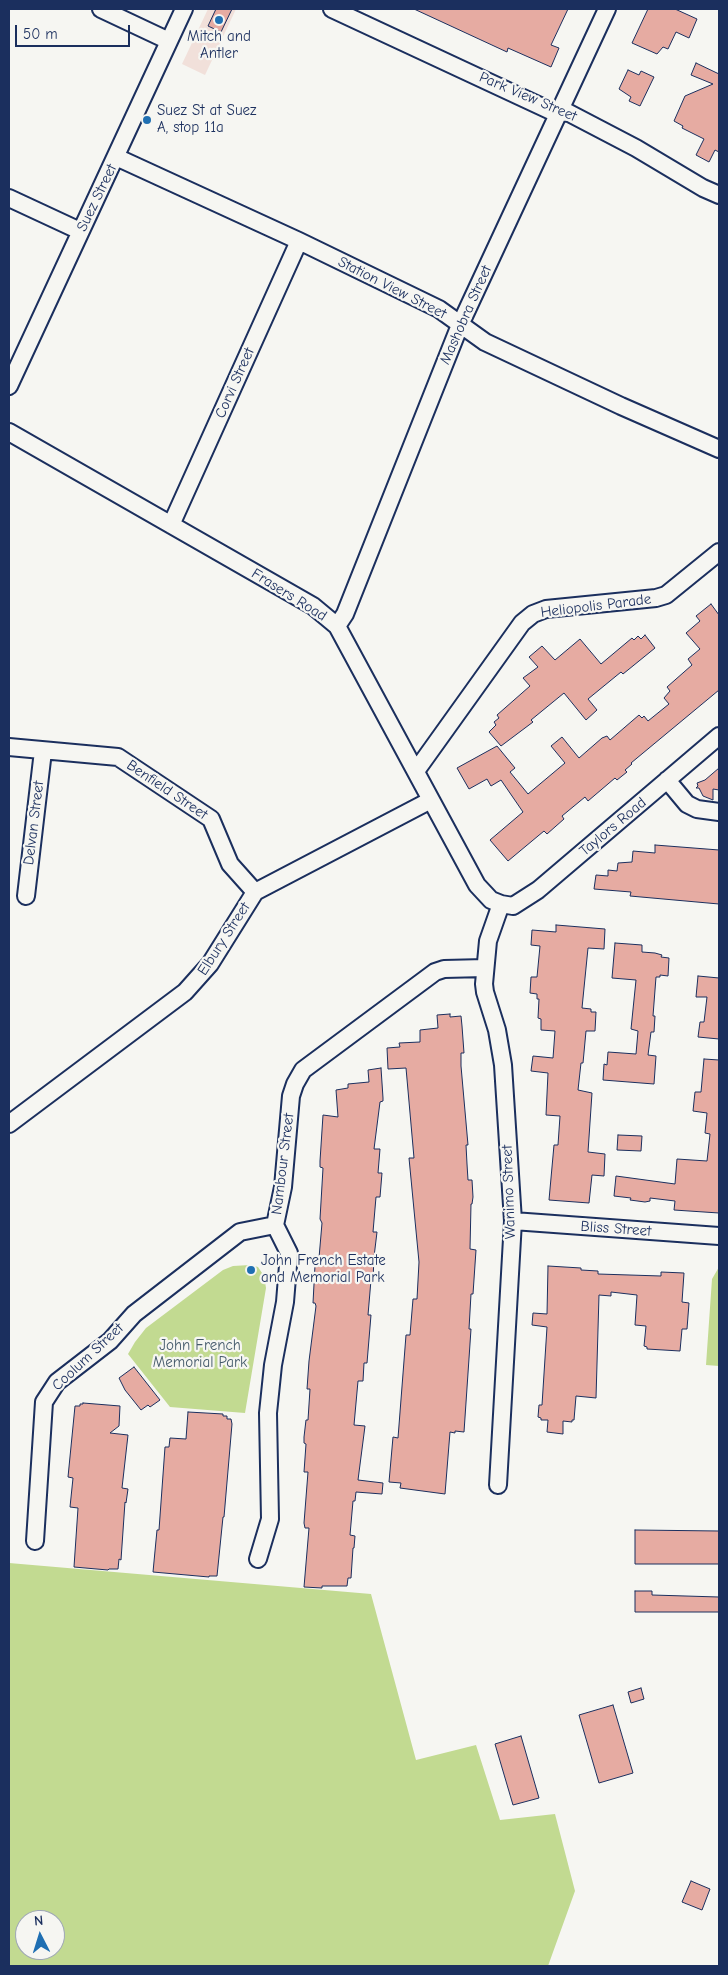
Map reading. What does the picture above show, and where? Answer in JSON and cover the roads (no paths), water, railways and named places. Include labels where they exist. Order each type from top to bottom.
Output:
[{"type":"street","points":[[101,9],[169,41]]},
{"type":"street","name":"Suez Street","points":[[9,386],[184,9]]},
{"type":"street","name":"Park View Street","points":[[332,9],[551,111],[569,113],[636,148],[719,196]]},
{"type":"street","name":"Mashobra Street","points":[[337,626],[345,614],[460,325],[607,9]]},
{"type":"street","name":"Station View Street","points":[[116,157],[439,308],[485,342],[621,406],[719,449]]},
{"type":"street","points":[[9,198],[80,231]]},
{"type":"street","name":"Corvi Street","points":[[171,526],[299,241]]},
{"type":"street","name":"Frasers Road","points":[[9,432],[313,606],[337,626],[477,885],[491,900],[501,904]]},
{"type":"street","name":"Heliopolis Parade","points":[[416,770],[522,623],[534,614],[546,609],[666,596],[719,552]]},
{"type":"street","name":"Taylors Road","points":[[501,904],[513,906],[538,890],[719,736]]},
{"type":"street","name":"Benfield Street","points":[[9,747],[118,757],[211,819],[230,864],[255,892]]},
{"type":"street","name":"Delvan Street","points":[[26,896],[43,751]]},
{"type":"street","points":[[667,780],[688,804],[697,810],[719,812]]},
{"type":"street","name":"Elbury Street","points":[[9,1124],[185,992],[210,964],[255,892],[431,800]]},
{"type":"street","name":"Wanimo Street","points":[[498,1485],[512,1221],[503,1065],[497,1030],[485,992],[485,968],[490,932],[501,904]]},
{"type":"street","name":"Nambour Street","points":[[258,1559],[270,1519],[268,1413],[273,1365],[285,1302],[289,1253],[275,1225],[283,1187],[291,1096],[303,1070],[434,972],[444,969],[485,968]]},
{"type":"street","name":"Bliss Street","points":[[512,1221],[719,1236]]},
{"type":"street","name":"Coolum Street","points":[[35,1542],[44,1402],[57,1382],[110,1341],[134,1314],[240,1232],[275,1225]]},
{"type":"place","name":"Mitch and Antler","points":[[219,20]]},
{"type":"place","name":"Suez St at Suez A, stop 11a","points":[[147,120]]},
{"type":"place","name":"John French Estate and Memorial Park","points":[[251,1270]]},
{"type":"park label","name":"John French Memorial Park","points":[[200,1354]]}]
